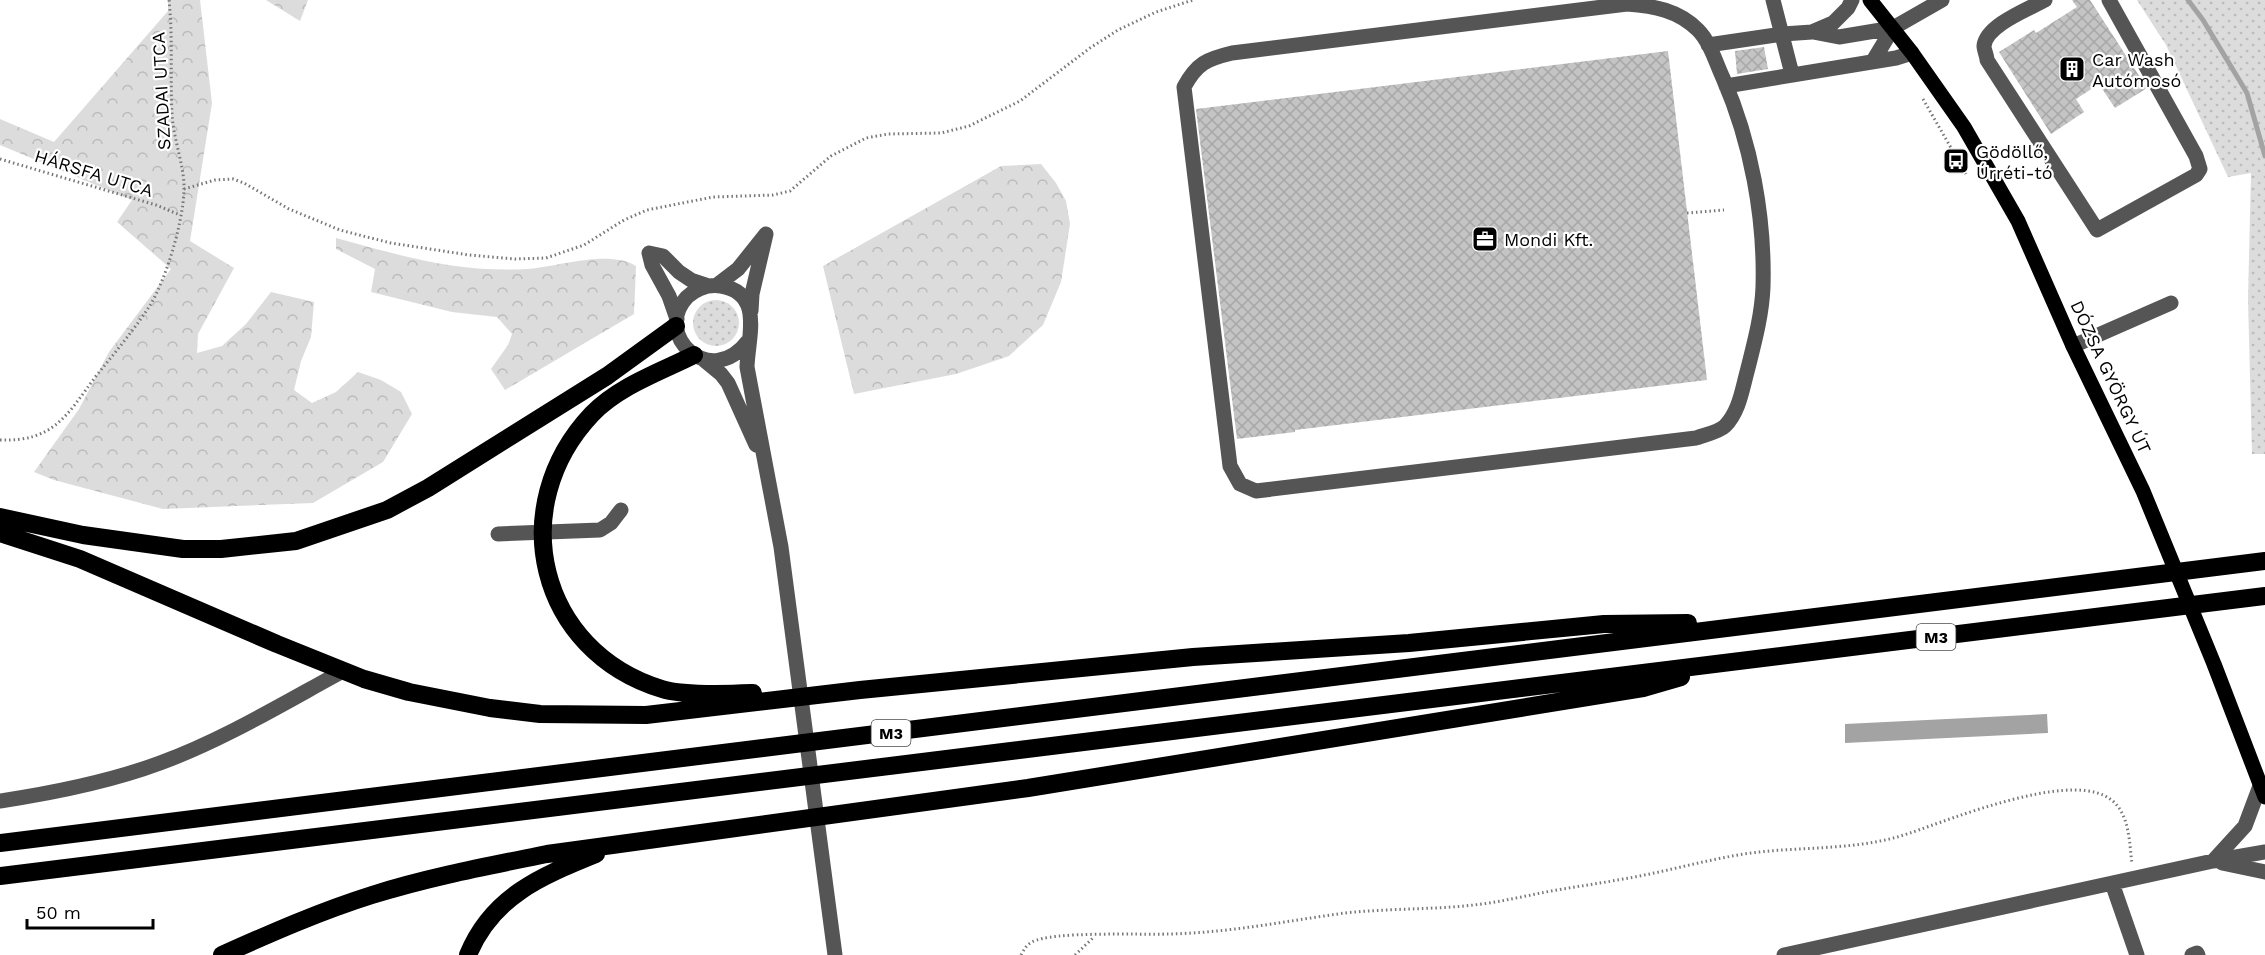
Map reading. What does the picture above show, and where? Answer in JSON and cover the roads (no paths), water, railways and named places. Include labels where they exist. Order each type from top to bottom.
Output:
[{"type":"highway","points":[[0,518],[83,535],[183,549],[221,549],[296,541],[387,510],[428,488],[607,376],[677,323]]},
{"type":"highway","points":[[699,357],[613,397],[593,413],[567,445],[550,484],[544,508],[543,534],[546,570],[566,617],[585,640],[618,669],[664,690],[720,694],[860,690]]},
{"type":"highway","points":[[0,533],[80,559],[343,671],[409,692],[490,708],[540,714],[646,715],[860,690],[1193,657],[1409,643],[1604,624],[1782,621]]},
{"type":"highway","name":"M3","points":[[0,843],[2265,561]]},
{"type":"highway","name":"M3","points":[[0,876],[2265,596]]},
{"type":"highway","points":[[222,955],[313,915],[383,892],[547,854],[1028,788],[1643,688],[1743,659]]},
{"type":"highway","points":[[468,955],[485,924],[514,894],[540,878],[621,844]]},
{"type":"main road","name":"DÓZSA GYÖRGY ÚT","points":[[1870,0],[1893,28],[1964,127],[2018,221],[2073,346],[2142,491],[2214,664],[2263,791]]},
{"type":"street","points":[[1773,0],[1792,74]]},
{"type":"street","points":[[1812,32],[1833,23],[1848,8],[1852,0]]},
{"type":"street","points":[[1708,45],[1783,34],[1812,32],[1839,37],[1893,28],[1942,0]]},
{"type":"street","points":[[2045,0],[1989,33],[1984,46],[1987,60],[2097,230],[2196,175],[2200,169],[2196,156],[2109,0]]},
{"type":"street","points":[[1627,4],[1653,6],[1675,13],[1698,30],[1708,45],[1726,86],[1751,162],[1760,224],[1763,287],[1756,333],[1737,409],[1724,427],[1696,438],[1256,491],[1240,484],[1230,466],[1185,99],[1184,87],[1192,71],[1210,58],[1232,53],[1627,4]]},
{"type":"street","points":[[1873,61],[1893,28]]},
{"type":"street","points":[[1726,86],[1912,54]]},
{"type":"street","points":[[699,357],[717,361],[729,358],[740,351],[748,341],[752,331],[752,294],[766,234],[738,269],[713,286],[691,280],[663,256],[650,252],[652,265],[669,296],[679,338],[685,348],[721,374],[728,383],[767,473]]},
{"type":"street","points":[[677,323],[684,301],[700,288],[724,286],[738,293],[751,311]]},
{"type":"street","points":[[2073,346],[2171,303]]},
{"type":"street","points":[[748,341],[747,367],[781,547],[835,955]]},
{"type":"street","points":[[498,534],[600,530],[611,523],[621,510]]},
{"type":"street","points":[[0,801],[58,792],[159,763],[224,735],[343,671]]},
{"type":"street","points":[[2213,861],[2245,826],[2263,791]]},
{"type":"street","points":[[1784,955],[2213,861],[2265,852]]},
{"type":"street","points":[[2213,861],[2265,872]]},
{"type":"street","points":[[2112,883],[2137,955]]},
{"type":"street","points":[[2192,955],[2197,953],[2198,955]]},
{"type":"waterway","points":[[2188,0],[2203,20],[2247,93],[2265,156]]},
{"type":"place","name":"Car Wash Autómosó","points":[[2072,69]]},
{"type":"place","name":"Gödöllő, Úrréti-tó","points":[[1956,161]]},
{"type":"place","name":"Mondi Kft.","points":[[1485,239]]}]
